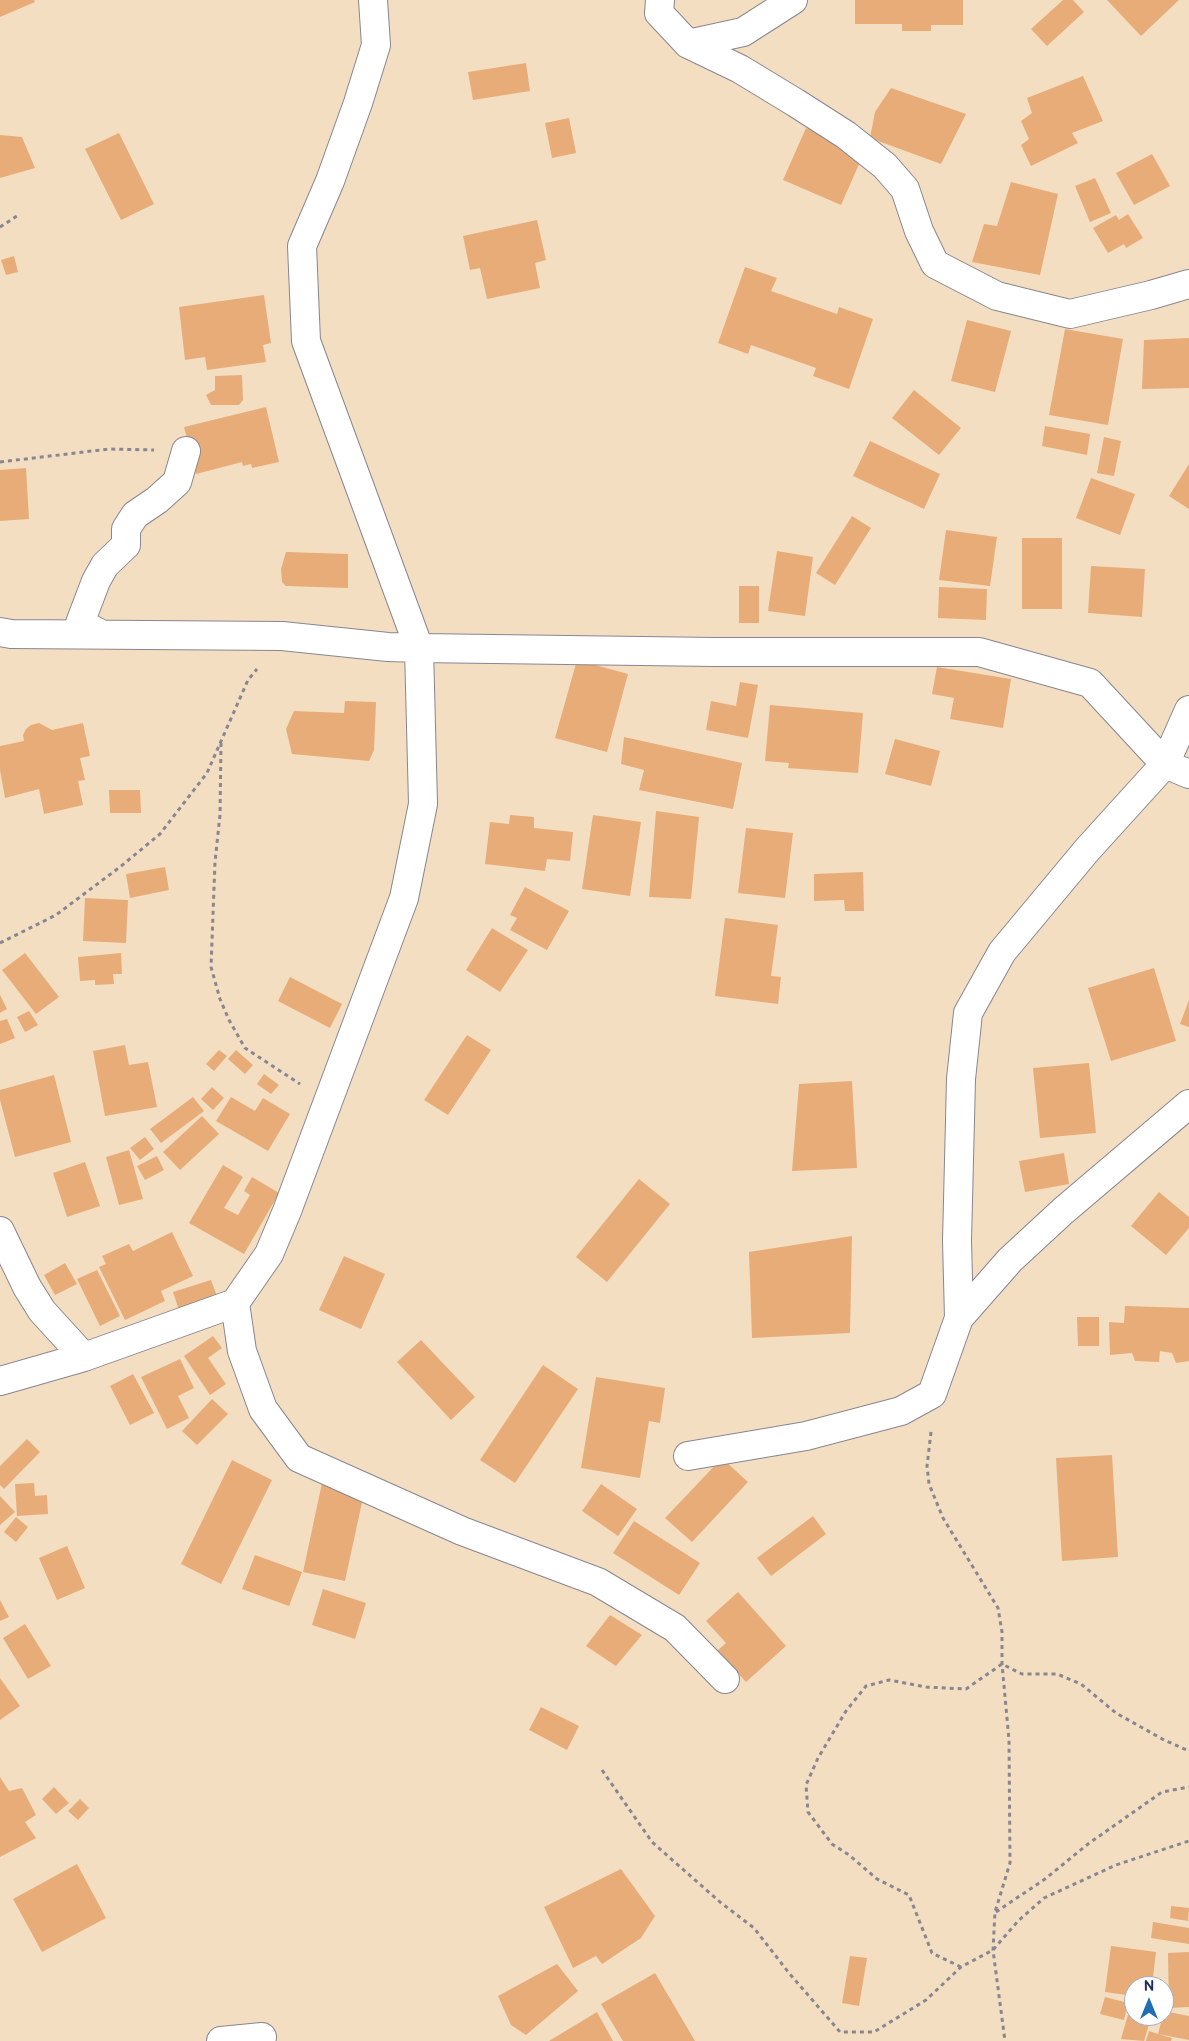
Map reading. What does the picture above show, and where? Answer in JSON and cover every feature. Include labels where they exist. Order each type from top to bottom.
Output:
[{"type":"street","points":[[0,1381],[84,1357],[235,1303],[269,1254],[287,1211],[329,1103],[404,898],[423,804],[419,648],[306,341],[302,246],[339,155],[376,45],[373,0]]},
{"type":"street","points":[[660,0],[659,13],[688,44],[740,69],[788,98],[846,135],[885,166],[905,189],[919,231],[935,264],[996,296],[1070,314],[1189,284]]},
{"type":"street","points":[[688,44],[743,32],[793,0]]},
{"type":"street","points":[[100,634],[80,622],[96,581],[105,565],[126,545],[126,529],[135,515],[157,500],[177,482],[186,451]]},
{"type":"street","points":[[0,632],[11,634],[282,636],[388,647],[419,648],[715,652],[979,652],[1090,683],[1177,769]]},
{"type":"street","points":[[688,1456],[806,1436],[902,1410],[932,1394],[959,1318],[957,1241],[961,1079],[968,1013],[1002,952],[1087,850],[1177,769],[1189,710]]},
{"type":"street","points":[[959,1318],[1010,1260],[1063,1210],[1189,1104]]},
{"type":"street","points":[[0,1231],[23,1280],[42,1311],[84,1357]]},
{"type":"street","points":[[235,1303],[242,1351],[263,1409],[299,1458],[462,1531],[598,1582],[675,1628],[725,1679]]},
{"type":"street","points":[[221,2041],[262,2037]]},
{"type":"path","points":[[0,226],[20,214]]},
{"type":"path","points":[[0,462],[109,450],[186,451]]},
{"type":"path","points":[[0,943],[56,915],[160,834],[207,773],[248,680],[282,636]]},
{"type":"path","points":[[221,740],[220,814],[215,862],[211,967],[220,999],[245,1048],[329,1103]]},
{"type":"path","points":[[932,1394],[930,1451],[927,1466],[929,1484],[943,1518],[984,1582],[998,1608],[1002,1632],[1002,1664],[1009,1740],[1010,1863],[995,1912],[993,1950],[1005,2041]]},
{"type":"path","points":[[1002,1664],[1022,1674],[1057,1674],[1081,1684],[1116,1713],[1164,1740],[1189,1751]]},
{"type":"path","points":[[961,1967],[932,1953],[910,1895],[877,1879],[849,1855],[832,1844],[808,1812],[806,1785],[818,1758],[846,1711],[866,1686],[889,1680],[926,1687],[966,1688],[1002,1664]]},
{"type":"path","points":[[602,1770],[652,1842],[720,1902],[754,1928],[789,1973],[840,2032],[874,2032],[926,2000],[961,1967],[993,1950],[1018,1921],[1044,1898],[1116,1865],[1189,1841]]},
{"type":"path","points":[[995,1912],[1045,1879],[1096,1839],[1162,1792],[1189,1787]]},
{"type":"building","points":[[0,0],[34,0],[35,2],[0,17]]},
{"type":"building","points":[[855,0],[963,0],[963,25],[931,25],[931,31],[902,31],[902,24],[855,24]]},
{"type":"building","points":[[1063,0],[1073,0],[1084,12],[1047,46],[1031,29]]},
{"type":"building","points":[[1107,0],[1179,0],[1141,36]]},
{"type":"building","points":[[526,63],[530,91],[473,100],[468,72]]},
{"type":"building","points":[[1083,76],[1103,121],[1072,133],[1078,143],[1031,166],[1021,145],[1029,139],[1021,121],[1032,113],[1027,98]]},
{"type":"building","points":[[891,88],[966,114],[941,164],[870,138],[875,112]]},
{"type":"building","points":[[569,118],[576,153],[552,158],[545,123]]},
{"type":"building","points":[[806,128],[864,153],[841,205],[783,180]]},
{"type":"building","points":[[119,133],[154,204],[121,220],[85,149]]},
{"type":"building","points":[[0,135],[22,137],[35,168],[0,178]]},
{"type":"building","points":[[1152,154],[1170,186],[1134,205],[1116,173]]},
{"type":"building","points":[[1095,178],[1111,213],[1090,222],[1075,186]]},
{"type":"building","points":[[1011,182],[1058,194],[1040,275],[972,262],[984,224],[997,226]]},
{"type":"building","points":[[1128,214],[1143,238],[1126,248],[1124,244],[1108,253],[1093,228],[1116,215],[1119,220]]},
{"type":"building","points":[[537,220],[546,260],[535,263],[540,288],[487,299],[480,268],[470,270],[463,236]]},
{"type":"building","points":[[14,256],[18,272],[6,275],[1,260]]},
{"type":"building","points":[[745,267],[777,278],[771,291],[837,314],[839,307],[873,319],[849,389],[813,376],[816,368],[751,345],[748,354],[718,343]]},
{"type":"building","points":[[264,295],[271,343],[263,345],[266,362],[207,370],[205,357],[185,360],[179,307]]},
{"type":"building","points":[[967,320],[1011,331],[995,392],[951,381]]},
{"type":"building","points":[[1065,329],[1123,339],[1108,425],[1049,415]]},
{"type":"building","points":[[1189,338],[1189,388],[1142,389],[1144,340]]},
{"type":"building","points":[[242,375],[243,400],[239,405],[211,405],[206,395],[215,390],[215,376]]},
{"type":"building","points":[[914,390],[961,428],[939,455],[892,418]]},
{"type":"building","points":[[266,407],[279,462],[252,468],[251,464],[243,466],[242,462],[196,474],[184,427]]},
{"type":"building","points":[[1045,426],[1090,434],[1087,455],[1042,446]]},
{"type":"building","points":[[1104,437],[1121,441],[1114,476],[1097,473]]},
{"type":"building","points":[[870,441],[940,474],[924,509],[853,476]]},
{"type":"building","points":[[1189,464],[1189,509],[1169,496]]},
{"type":"building","points":[[26,468],[29,519],[0,521],[0,470]]},
{"type":"building","points":[[1091,478],[1135,494],[1120,535],[1076,518]]},
{"type":"building","points":[[852,516],[871,528],[835,585],[816,573]]},
{"type":"building","points":[[946,530],[997,537],[990,586],[939,580]]},
{"type":"building","points":[[1022,538],[1062,538],[1062,609],[1022,609]]},
{"type":"building","points":[[777,551],[813,557],[805,616],[768,611]]},
{"type":"building","points":[[286,552],[348,554],[348,588],[286,586],[282,582],[281,569]]},
{"type":"building","points":[[1091,566],[1145,569],[1142,617],[1088,613]]},
{"type":"building","points":[[739,586],[759,586],[759,623],[739,623]]},
{"type":"building","points":[[939,587],[987,589],[986,620],[938,618]]},
{"type":"building","points":[[577,660],[628,674],[607,752],[555,738]]},
{"type":"building","points":[[937,667],[1011,679],[1003,728],[950,719],[954,698],[932,694]]},
{"type":"building","points":[[740,682],[758,685],[748,738],[706,730],[711,701],[736,706]]},
{"type":"building","points":[[345,701],[376,702],[374,750],[369,761],[292,754],[286,729],[294,711],[344,713]]},
{"type":"building","points":[[770,705],[863,713],[858,773],[788,768],[789,763],[765,761]]},
{"type":"building","points":[[39,723],[52,730],[83,723],[90,756],[80,758],[85,780],[78,781],[83,805],[44,814],[39,789],[5,798],[0,770],[0,746],[24,741],[23,735],[26,729],[31,725]]},
{"type":"building","points":[[624,737],[742,763],[733,809],[639,790],[644,770],[621,764]]},
{"type":"building","points":[[895,739],[940,751],[931,786],[885,774]]},
{"type":"building","points":[[109,790],[140,790],[141,813],[110,813]]},
{"type":"building","points":[[656,811],[699,817],[691,899],[649,897]]},
{"type":"building","points":[[510,815],[534,817],[534,828],[573,832],[570,861],[547,859],[545,871],[485,864],[490,822],[509,824]]},
{"type":"building","points":[[593,815],[641,822],[630,896],[582,889]]},
{"type":"building","points":[[746,828],[793,833],[785,898],[738,893]]},
{"type":"building","points":[[165,867],[169,890],[130,898],[126,874]]},
{"type":"building","points":[[863,872],[864,911],[845,911],[844,900],[814,901],[814,874]]},
{"type":"building","points":[[525,887],[569,911],[547,950],[510,930],[517,918],[510,915]]},
{"type":"building","points":[[85,898],[128,900],[126,943],[83,941]]},
{"type":"building","points":[[725,918],[778,925],[771,976],[781,977],[778,1004],[715,996]]},
{"type":"building","points":[[492,928],[528,950],[500,992],[466,970]]},
{"type":"building","points":[[25,953],[59,997],[36,1014],[2,970]]},
{"type":"building","points":[[121,953],[122,974],[113,974],[114,984],[95,985],[95,980],[80,981],[78,957]]},
{"type":"building","points":[[1154,968],[1176,1041],[1111,1061],[1088,988]]},
{"type":"building","points":[[290,977],[342,1004],[330,1028],[278,1001]]},
{"type":"building","points":[[0,995],[7,1009],[0,1013]]},
{"type":"building","points":[[1189,1000],[1189,1027],[1180,1024]]},
{"type":"building","points":[[29,1011],[38,1025],[25,1032],[17,1017]]},
{"type":"building","points":[[7,1019],[15,1038],[0,1044],[0,1021]]},
{"type":"building","points":[[467,1035],[491,1050],[448,1115],[424,1100]]},
{"type":"building","points":[[125,1045],[129,1065],[148,1062],[157,1107],[105,1116],[93,1051]]},
{"type":"building","points":[[219,1050],[227,1056],[214,1071],[206,1064]]},
{"type":"building","points":[[236,1050],[253,1065],[245,1074],[228,1059]]},
{"type":"building","points":[[1089,1063],[1096,1133],[1040,1138],[1033,1068]]},
{"type":"building","points":[[264,1074],[279,1085],[271,1094],[257,1084]]},
{"type":"building","points":[[54,1075],[71,1142],[15,1157],[0,1100],[0,1090]]},
{"type":"building","points":[[852,1081],[857,1168],[792,1171],[799,1084]]},
{"type":"building","points":[[212,1087],[224,1098],[213,1110],[201,1099]]},
{"type":"building","points":[[193,1097],[204,1111],[161,1143],[150,1129]]},
{"type":"building","points":[[231,1097],[255,1111],[263,1098],[290,1114],[268,1151],[216,1121]]},
{"type":"building","points":[[202,1116],[219,1134],[180,1170],[163,1152]]},
{"type":"building","points":[[145,1137],[154,1149],[140,1160],[130,1148]]},
{"type":"building","points":[[129,1150],[143,1199],[119,1205],[106,1157]]},
{"type":"building","points":[[1064,1153],[1069,1184],[1025,1192],[1019,1161]]},
{"type":"building","points":[[157,1156],[164,1170],[145,1180],[137,1166]]},
{"type":"building","points":[[85,1162],[100,1206],[67,1217],[53,1173]]},
{"type":"building","points":[[223,1165],[243,1177],[224,1208],[238,1215],[250,1195],[244,1191],[252,1177],[279,1193],[244,1254],[189,1223]]},
{"type":"building","points":[[639,1179],[670,1204],[607,1282],[576,1257]]},
{"type":"building","points":[[1159,1192],[1189,1217],[1189,1228],[1166,1255],[1131,1226]]},
{"type":"building","points":[[172,1232],[193,1276],[161,1291],[165,1301],[125,1320],[99,1267],[106,1264],[102,1256],[129,1244],[133,1251]]},
{"type":"building","points":[[852,1236],[850,1333],[752,1338],[749,1252]]},
{"type":"building","points":[[344,1256],[385,1274],[361,1329],[319,1310]]},
{"type":"building","points":[[65,1263],[77,1284],[55,1295],[44,1275]]},
{"type":"building","points":[[97,1270],[120,1316],[100,1326],[77,1279]]},
{"type":"building","points":[[211,1280],[218,1299],[180,1313],[173,1292]]},
{"type":"building","points":[[1125,1306],[1189,1308],[1189,1361],[1176,1363],[1172,1353],[1160,1351],[1159,1362],[1135,1361],[1132,1353],[1110,1355],[1109,1322],[1124,1323]]},
{"type":"building","points":[[1077,1317],[1099,1317],[1099,1346],[1078,1346]]},
{"type":"building","points":[[213,1336],[222,1348],[208,1358],[226,1384],[210,1395],[184,1356]]},
{"type":"building","points":[[421,1340],[475,1397],[451,1420],[397,1362]]},
{"type":"building","points":[[180,1359],[194,1388],[178,1396],[189,1418],[167,1429],[141,1377]]},
{"type":"building","points":[[543,1365],[578,1389],[515,1483],[480,1460]]},
{"type":"building","points":[[133,1374],[154,1413],[130,1425],[110,1386]]},
{"type":"building","points":[[596,1377],[665,1388],[660,1423],[649,1421],[640,1478],[581,1468]]},
{"type":"building","points":[[212,1399],[228,1414],[197,1445],[182,1431]]},
{"type":"building","points":[[27,1439],[40,1452],[4,1489],[0,1485],[0,1466]]},
{"type":"building","points":[[1112,1455],[1118,1557],[1062,1561],[1056,1458]]},
{"type":"building","points":[[722,1458],[748,1482],[692,1542],[665,1518]]},
{"type":"building","points":[[232,1460],[272,1480],[221,1584],[181,1564]]},
{"type":"building","points":[[34,1483],[35,1496],[47,1495],[48,1514],[17,1516],[15,1484]]},
{"type":"building","points":[[322,1483],[364,1493],[345,1581],[303,1572]]},
{"type":"building","points":[[601,1484],[637,1509],[618,1536],[582,1511]]},
{"type":"building","points":[[0,1496],[15,1512],[0,1525]]},
{"type":"building","points":[[813,1516],[826,1534],[771,1576],[757,1558]]},
{"type":"building","points":[[16,1517],[28,1527],[16,1542],[4,1532]]},
{"type":"building","points":[[634,1521],[700,1563],[679,1595],[613,1553]]},
{"type":"building","points":[[67,1546],[85,1588],[57,1600],[39,1558]]},
{"type":"building","points":[[255,1555],[302,1572],[289,1606],[242,1589]]},
{"type":"building","points":[[323,1589],[366,1603],[355,1639],[312,1625]]},
{"type":"building","points":[[738,1592],[786,1646],[746,1682],[717,1651],[726,1643],[706,1621]]},
{"type":"building","points":[[0,1600],[9,1617],[0,1621]]},
{"type":"building","points":[[610,1615],[642,1635],[616,1666],[586,1646]]},
{"type":"building","points":[[25,1624],[51,1666],[28,1679],[3,1638]]},
{"type":"building","points":[[0,1678],[20,1706],[0,1720]]},
{"type":"building","points":[[541,1707],[579,1726],[567,1750],[529,1730]]},
{"type":"building","points":[[0,1777],[9,1791],[22,1788],[36,1815],[25,1822],[36,1838],[0,1857]]},
{"type":"building","points":[[54,1787],[69,1803],[56,1814],[42,1799]]},
{"type":"building","points":[[80,1799],[89,1808],[78,1820],[68,1811]]},
{"type":"building","points":[[77,1864],[106,1918],[42,1952],[13,1899]]},
{"type":"building","points":[[621,1869],[655,1916],[641,1938],[602,1964],[596,1956],[573,1968],[544,1907]]},
{"type":"building","points":[[1171,1906],[1189,1908],[1188,1921],[1170,1918]]},
{"type":"building","points":[[1153,1922],[1189,1928],[1189,1944],[1151,1938]]},
{"type":"building","points":[[1111,1946],[1156,1952],[1153,1976],[1124,1976],[1124,1995],[1105,1992]]},
{"type":"building","points":[[1189,1952],[1189,2007],[1174,2008],[1174,1976],[1168,1976],[1168,1953]]},
{"type":"building","points":[[850,1956],[867,1958],[859,2006],[842,2003]]},
{"type":"building","points":[[557,1964],[578,1991],[526,2035],[511,2025],[498,1996]]},
{"type":"building","points":[[655,1973],[695,2041],[623,2041],[601,2004]]},
{"type":"building","points":[[1105,1997],[1124,2002],[1124,2020],[1100,2014]]},
{"type":"building","points":[[597,2012],[613,2041],[549,2041]]},
{"type":"building","points":[[1174,2013],[1189,2016],[1189,2040],[1158,2034],[1160,2026],[1174,2026]]},
{"type":"building","points":[[1125,2026],[1148,2026],[1144,2041],[1121,2039]]},
{"type":"building","points":[[1149,2031],[1172,2038],[1171,2041],[1146,2041]]}]
